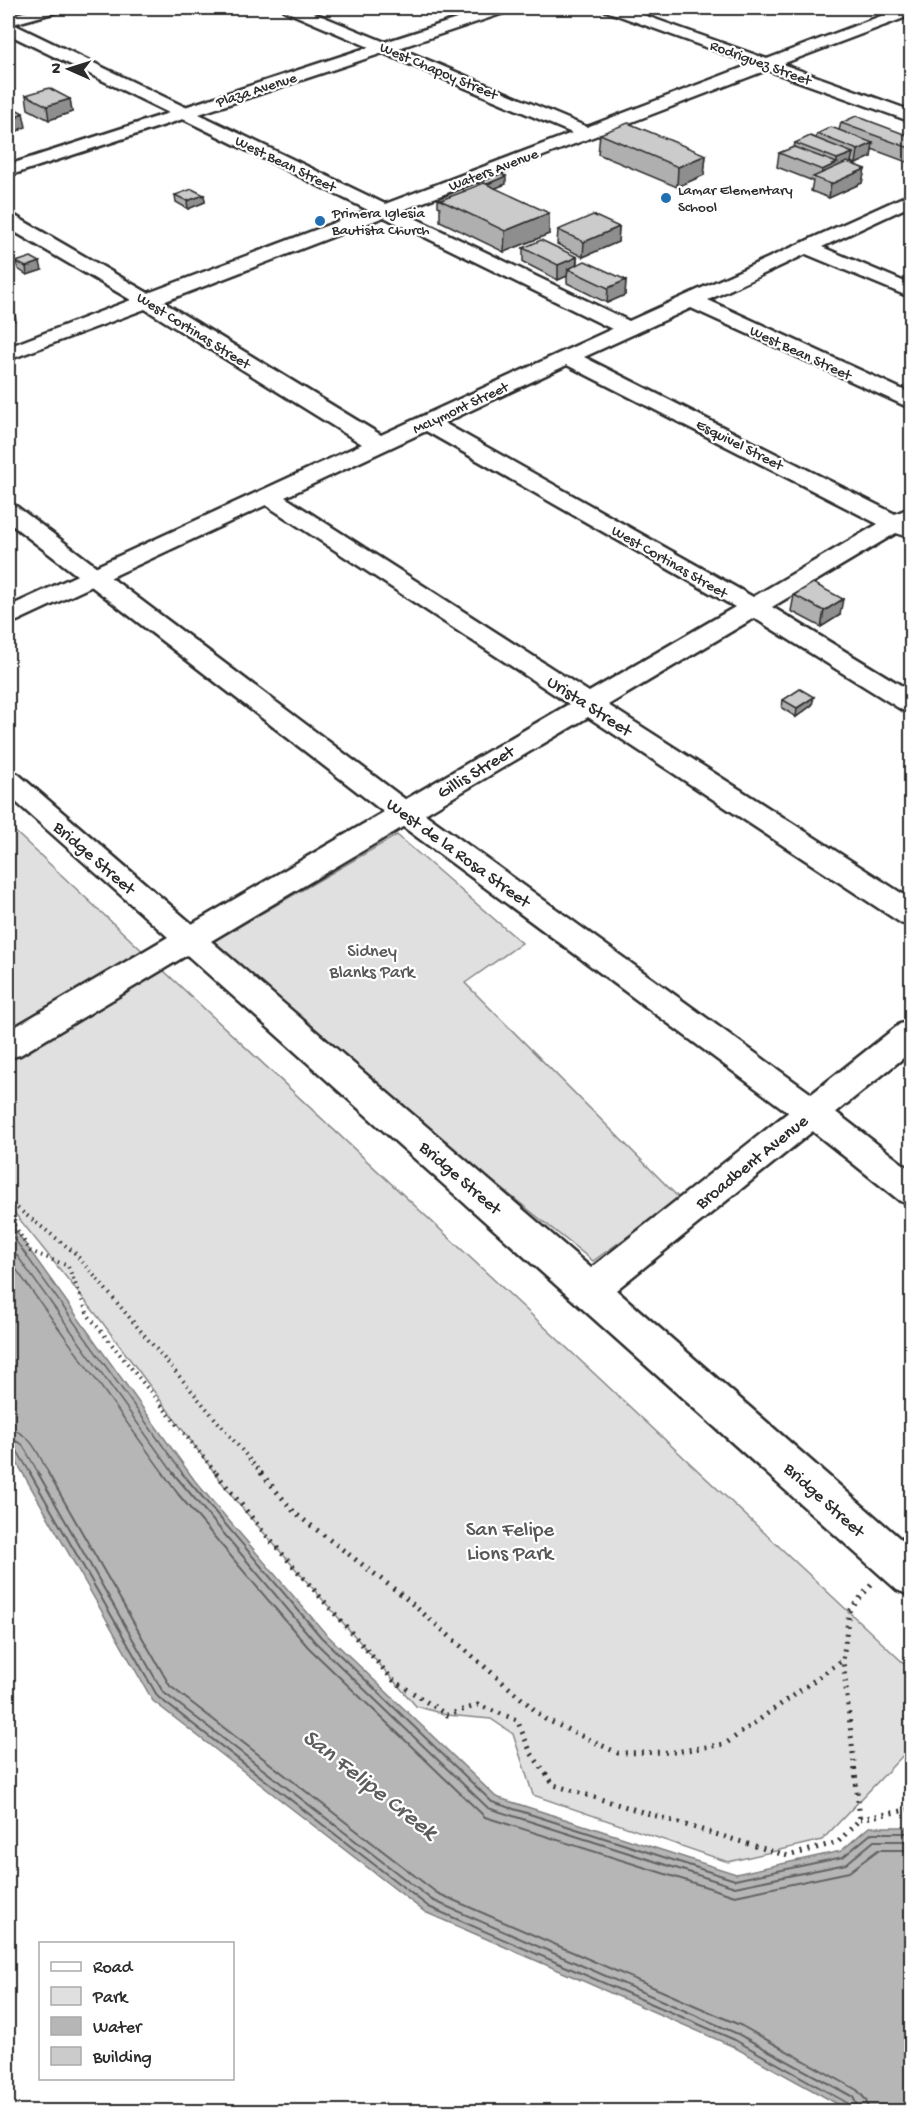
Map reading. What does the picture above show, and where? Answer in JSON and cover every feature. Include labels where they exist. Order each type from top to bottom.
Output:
[{"type":"street","points":[[8,21],[55,8]]},
{"type":"street","name":"West Chapoy Street","points":[[290,8],[361,37]]},
{"type":"street","name":"Plaza Avenue","points":[[8,171],[182,104],[383,39],[505,8]]},
{"type":"street","name":"Rodriguez Street","points":[[611,8],[912,117]]},
{"type":"street","name":"Waters Avenue","points":[[8,354],[912,9]]},
{"type":"street","name":"West Bean Street","points":[[8,28],[160,102],[182,104],[384,210],[629,329]]},
{"type":"street","name":"Plaza Avenue","points":[[338,44],[361,37],[383,39]]},
{"type":"street","name":"West Chapoy Street","points":[[383,39],[587,133]]},
{"type":"street","points":[[138,109],[160,102]]},
{"type":"street","name":"McLymont Street","points":[[8,616],[912,198]]},
{"type":"street","name":"West Cortinas Street","points":[[8,220],[147,301],[379,444]]},
{"type":"street","points":[[806,247],[912,292]]},
{"type":"street","name":"West Bean Street","points":[[691,300],[912,403]]},
{"type":"street","name":"Esquivel Street","points":[[567,357],[906,523]]},
{"type":"street","name":"West Cortinas Street","points":[[427,422],[753,607],[912,704]]},
{"type":"street","name":"Urista Street","points":[[268,496],[912,915]]},
{"type":"street","name":"West de la Rosa Street","points":[[8,511],[404,813],[812,1112],[912,1191]]},
{"type":"street","name":"Gillis Street","points":[[8,1046],[753,607],[906,523]]},
{"type":"street","name":"Bridge Street","points":[[8,780],[902,1567]]},
{"type":"street","name":"Broadbent Avenue","points":[[590,1290],[912,1033]]},
{"type":"path","points":[[8,1201],[74,1252],[296,1514],[402,1595],[544,1719],[618,1753],[675,1752],[724,1744],[808,1687],[843,1660]]},
{"type":"path","points":[[8,1215],[30,1251],[68,1266],[88,1315],[266,1534],[393,1680],[447,1715],[478,1705],[517,1720],[531,1753],[554,1785],[788,1856],[838,1842],[860,1818],[912,1809]]},
{"type":"path","points":[[860,1818],[843,1660],[849,1611],[902,1567]]},
{"type":"green space","name":"San Felipe Lions Park","points":[[8,825],[911,1670],[911,1747],[822,1840],[728,1862],[533,1795],[513,1734],[491,1719],[447,1715],[416,1706],[235,1500],[99,1318],[8,1205]]},
{"type":"green space","name":"Sidney Blanks Park","points":[[397,835],[522,943],[465,983],[680,1199],[593,1261],[200,949]]},
{"type":"water","name":"San Felipe Creek","points":[[8,1220],[195,1481],[325,1633],[496,1797],[736,1874],[841,1851],[869,1827],[911,1827],[911,2111],[850,2111],[732,2046],[425,1912],[153,1701],[8,1447]]},
{"type":"building","points":[[49,88],[70,99],[47,106],[26,95]]},
{"type":"building","points":[[8,105],[23,113],[8,120]]},
{"type":"building","points":[[856,116],[912,137],[912,149],[841,123]]},
{"type":"building","points":[[628,123],[706,155],[678,167],[600,134]]},
{"type":"building","points":[[831,127],[873,143],[858,150],[817,134]]},
{"type":"building","points":[[810,136],[853,153],[837,159],[795,143]]},
{"type":"building","points":[[794,147],[837,163],[822,170],[779,153]]},
{"type":"building","points":[[847,162],[865,169],[831,184],[813,177]]},
{"type":"building","points":[[501,174],[506,176],[487,184],[478,183]]},
{"type":"building","points":[[484,183],[549,213],[505,231],[440,200]]},
{"type":"building","points":[[192,189],[204,195],[187,201],[175,195]]},
{"type":"building","points":[[462,189],[465,191],[441,200],[438,199]]},
{"type":"building","points":[[593,215],[619,227],[584,242],[558,230]]},
{"type":"building","points":[[541,240],[577,257],[558,265],[523,248]]},
{"type":"building","points":[[31,257],[40,262],[26,267],[16,262]]},
{"type":"building","points":[[585,261],[626,280],[608,288],[568,269]]},
{"type":"building","points":[[813,583],[843,599],[824,611],[794,595]]},
{"type":"building","points":[[800,689],[814,697],[797,708],[783,700]]},
{"type":"place","name":"Lamar Elementary School","points":[[666,198]]},
{"type":"place","name":"Primera Iglesia Bautista Church","points":[[320,221]]}]
